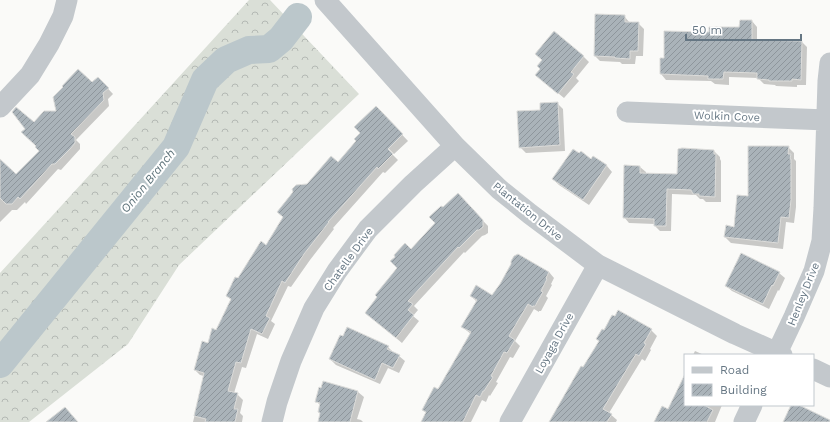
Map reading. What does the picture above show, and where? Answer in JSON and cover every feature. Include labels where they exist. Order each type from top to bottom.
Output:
[{"type":"street","points":[[0,107],[30,75],[49,44],[63,16],[67,0]]},
{"type":"street","name":"Plantation Drive","points":[[325,0],[455,146],[499,189],[530,214],[598,265],[735,334],[779,354]]},
{"type":"street","name":"Henley Drive","points":[[779,354],[814,271],[822,241],[830,63]]},
{"type":"street","name":"Wolkin Cove","points":[[627,112],[827,120]]},
{"type":"street","name":"Chatelle Drive","points":[[272,422],[291,360],[314,308],[336,271],[368,229],[413,184],[455,146]]},
{"type":"street","name":"Loyaga Drive","points":[[510,422],[598,265]]},
{"type":"street","points":[[814,369],[830,377]]},
{"type":"street","points":[[744,422],[752,406]]},
{"type":"green space","points":[[249,0],[270,0],[359,94],[179,265],[128,344],[29,422],[0,422],[0,273]]},
{"type":"building","points":[[595,14],[625,15],[625,22],[639,22],[638,51],[630,51],[630,59],[594,56]]},
{"type":"building","points":[[740,20],[752,20],[752,40],[802,41],[801,80],[792,79],[792,81],[769,81],[757,79],[757,73],[724,72],[723,79],[708,79],[708,76],[660,74],[660,58],[664,58],[664,31],[709,32],[709,27],[739,27]]},
{"type":"building","points":[[554,31],[584,56],[571,72],[574,74],[558,94],[535,75],[540,69],[537,66],[542,60],[535,54]]},
{"type":"building","points":[[78,69],[92,82],[98,77],[109,88],[103,93],[104,100],[71,134],[75,137],[75,143],[70,149],[55,164],[52,164],[20,199],[18,197],[12,204],[6,204],[0,198],[0,159],[16,174],[39,151],[35,147],[36,146],[21,132],[25,129],[12,112],[16,107],[34,122],[44,111],[56,111],[53,97]]},
{"type":"building","points":[[558,102],[560,145],[519,148],[517,111],[540,110],[540,103]]},
{"type":"building","points":[[376,106],[403,134],[388,149],[393,154],[378,169],[377,167],[328,222],[285,283],[282,281],[266,316],[270,318],[262,334],[251,329],[241,363],[236,362],[228,391],[238,393],[234,409],[238,409],[235,422],[205,422],[206,419],[194,416],[204,373],[194,370],[202,341],[208,343],[212,328],[216,330],[231,299],[226,296],[235,277],[238,278],[261,241],[266,245],[283,217],[277,212],[293,192],[292,189],[296,185],[307,184],[331,156],[338,162],[356,141],[354,139],[360,133],[354,127]]},
{"type":"building","points":[[748,146],[789,146],[788,154],[791,154],[791,200],[789,218],[781,217],[778,243],[724,237],[726,225],[734,227],[737,195],[748,196]]},
{"type":"building","points":[[573,149],[579,153],[581,151],[591,159],[593,156],[607,165],[583,200],[552,179]]},
{"type":"building","points":[[678,149],[714,150],[714,154],[716,154],[715,197],[699,196],[699,194],[693,194],[691,190],[667,189],[666,226],[654,226],[654,219],[623,218],[624,165],[640,166],[640,173],[677,174]]},
{"type":"building","points":[[458,193],[483,220],[483,227],[477,230],[459,248],[458,247],[408,301],[413,304],[408,310],[414,315],[396,338],[365,313],[377,297],[375,295],[397,268],[390,261],[395,257],[394,255],[405,243],[411,249],[435,223],[429,217],[441,206],[443,207]]},
{"type":"building","points":[[741,253],[780,272],[763,304],[725,286]]},
{"type":"building","points":[[518,254],[549,272],[541,291],[543,292],[535,306],[533,307],[528,304],[509,336],[515,340],[507,353],[504,352],[491,376],[493,377],[480,397],[476,395],[463,422],[421,422],[426,412],[422,410],[434,387],[438,389],[471,332],[461,327],[477,300],[470,296],[476,285],[492,295],[500,284],[514,256]]},
{"type":"building","points":[[618,310],[652,329],[639,356],[636,354],[603,409],[612,414],[607,422],[549,422],[581,366],[583,367],[599,341],[596,339],[602,329],[604,330],[612,315],[615,316]]},
{"type":"building","points":[[347,327],[389,346],[387,349],[400,355],[393,368],[382,363],[375,380],[329,359],[340,335],[343,336]]},
{"type":"building","points":[[684,376],[684,406],[706,406],[713,410],[707,422],[654,422],[662,406],[668,409]]},
{"type":"building","points":[[323,381],[358,391],[350,422],[318,422],[320,403],[315,402],[319,387],[321,388]]},
{"type":"building","points":[[791,406],[801,406],[830,420],[830,422],[783,422]]},
{"type":"building","points":[[65,407],[78,422],[46,422]]},
{"type":"waterway","name":"Onion Branch","points":[[0,364],[176,147],[205,80],[226,60],[249,50],[269,49],[281,39],[298,17]]}]
